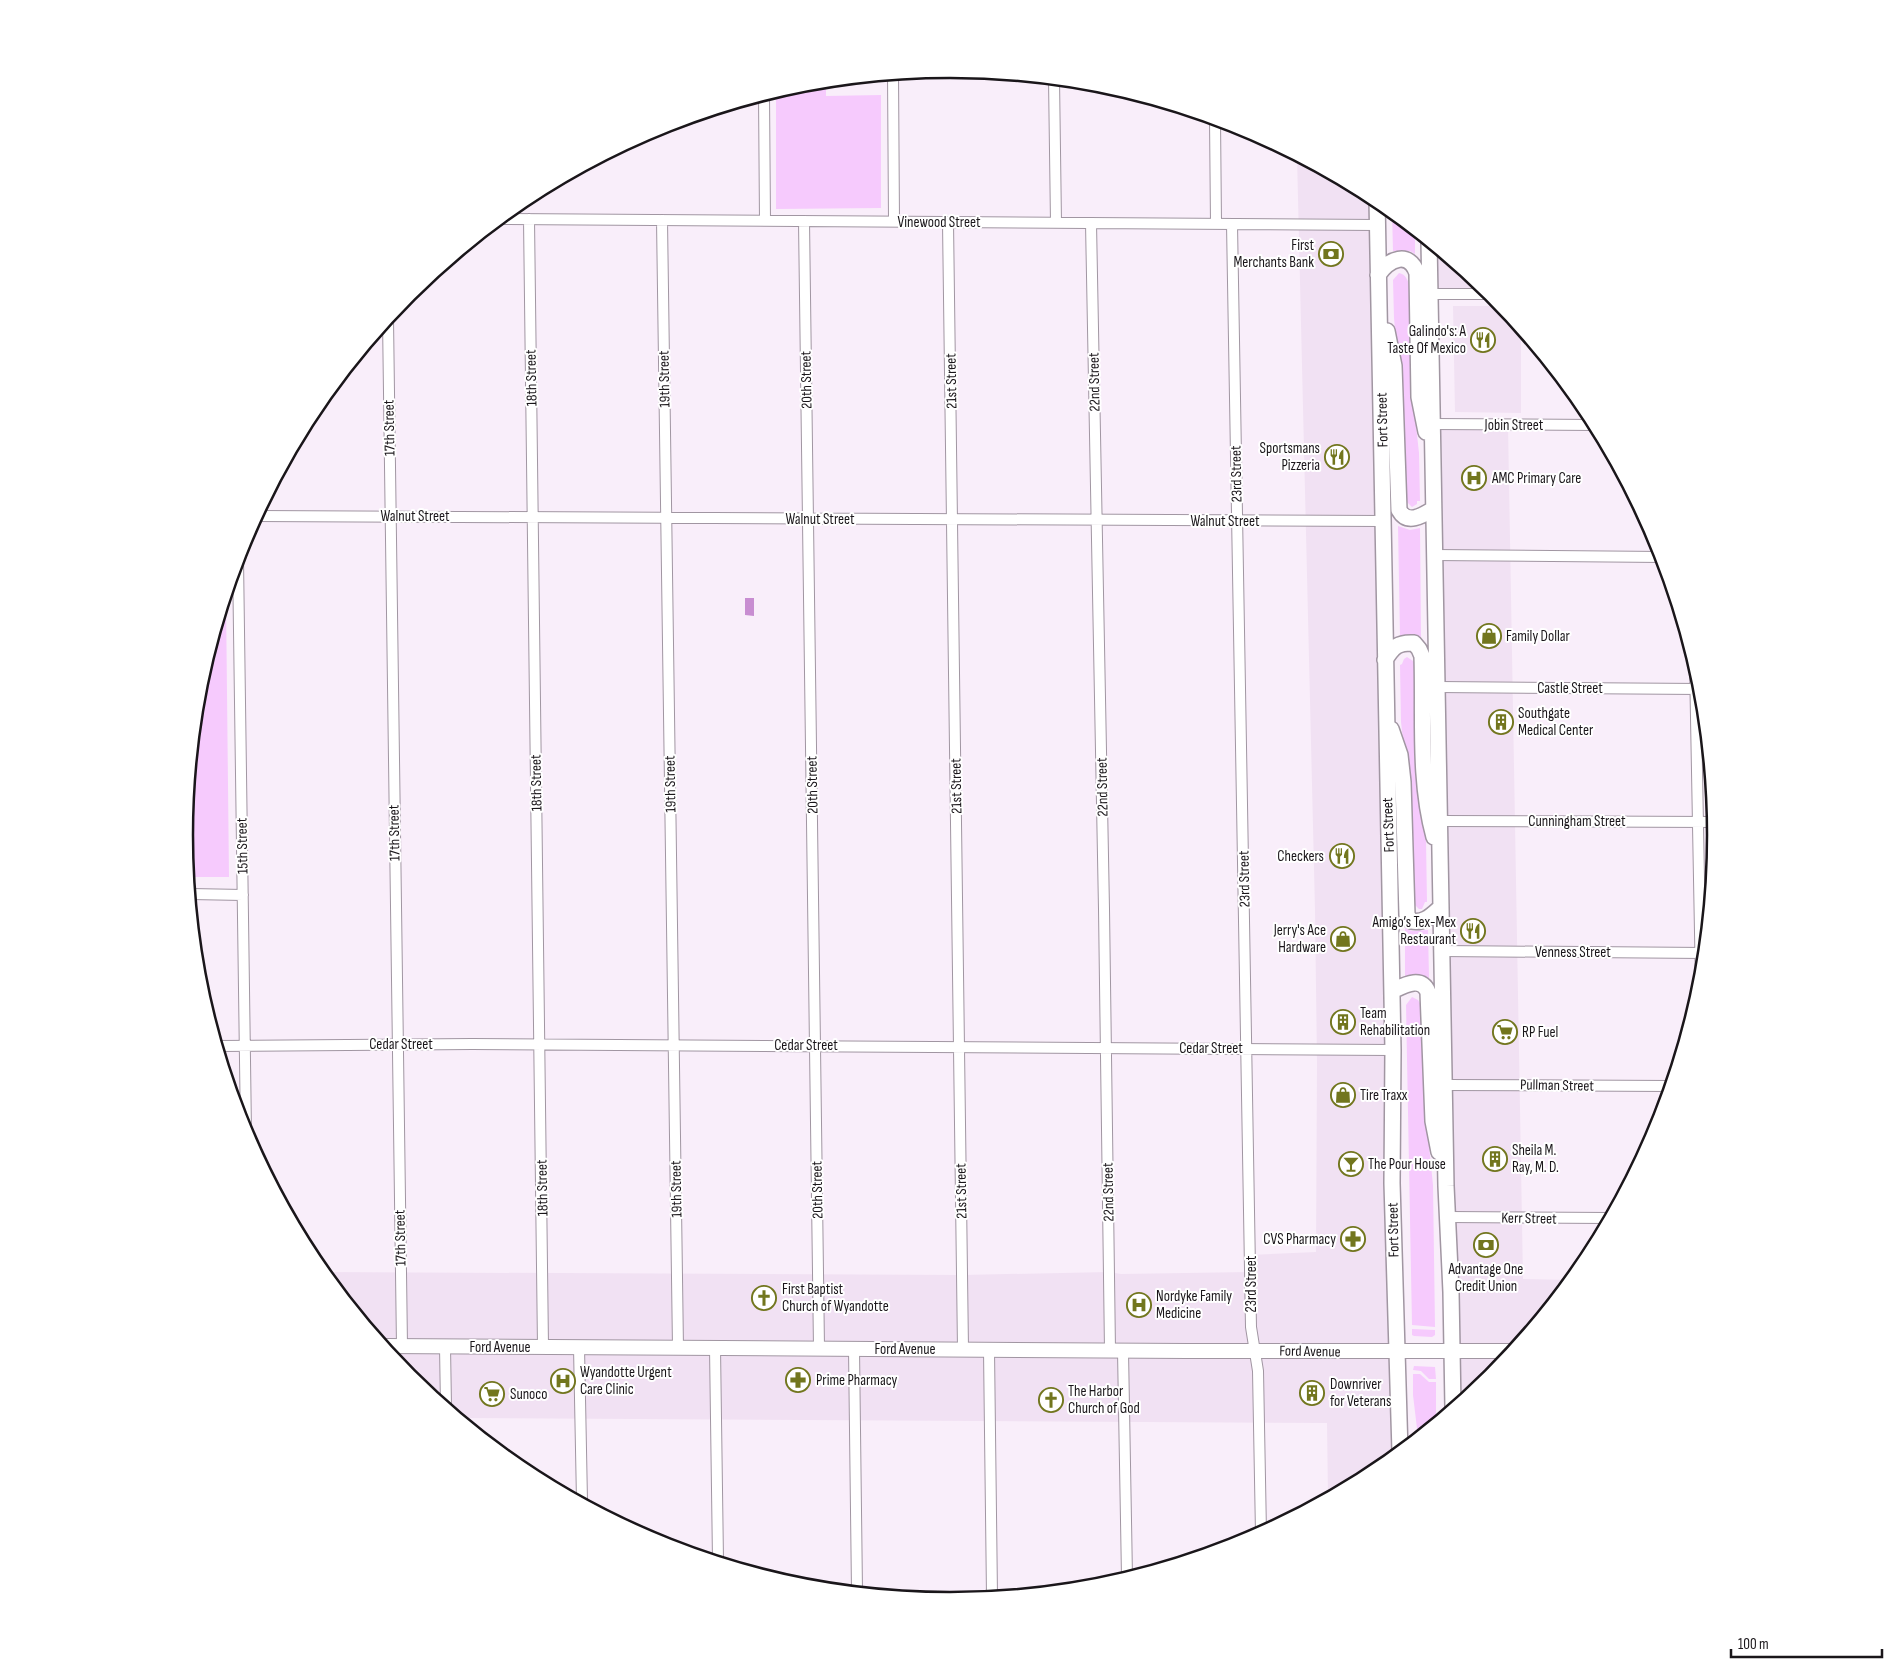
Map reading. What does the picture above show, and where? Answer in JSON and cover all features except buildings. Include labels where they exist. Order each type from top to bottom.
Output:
[{"type":"main road","name":"Fort Street","points":[[1377,209],[1394,1050],[1393,1276],[1398,1352],[1400,1443]]},
{"type":"main road","points":[[1429,249],[1444,1085],[1453,1401]]},
{"type":"main road","points":[[1378,275],[1388,263],[1403,258],[1408,260],[1417,274],[1419,396],[1423,422],[1433,456]]},
{"type":"main road","points":[[1380,301],[1394,366],[1399,510],[1401,514],[1409,518],[1423,515],[1433,509]]},
{"type":"main road","points":[[1385,660],[1393,648],[1405,643],[1414,643],[1422,656],[1425,783],[1429,819],[1440,863]]},
{"type":"main road","points":[[1387,718],[1400,755],[1406,915],[1411,921],[1426,920],[1441,907]]},
{"type":"main road","points":[[1392,991],[1408,984],[1418,983],[1423,984],[1428,992],[1433,1121],[1437,1145],[1446,1173]]},
{"type":"main road","name":"Ford Avenue","points":[[392,1346],[1398,1352],[1504,1351]]},
{"type":"street","points":[[893,80],[894,222]]},
{"type":"street","points":[[1054,85],[1056,223]]},
{"type":"street","points":[[764,101],[766,221]]},
{"type":"street","points":[[1215,126],[1216,224]]},
{"type":"street","name":"Vinewood Street","points":[[511,219],[1377,225]]},
{"type":"street","name":"18th Street","points":[[528,219],[544,1347]]},
{"type":"street","name":"19th Street","points":[[662,220],[678,1348]]},
{"type":"street","name":"20th Street","points":[[804,221],[818,1348]]},
{"type":"street","name":"21st Street","points":[[948,222],[963,1349]]},
{"type":"street","name":"22nd Street","points":[[1091,223],[1106,1047],[1126,1571]]},
{"type":"street","name":"23rd Street","points":[[1232,224],[1251,1327],[1258,1371],[1260,1525]]},
{"type":"street","points":[[1431,294],[1481,294]]},
{"type":"street","name":"17th Street","points":[[388,327],[402,1346]]},
{"type":"street","name":"Jobin Street","points":[[1432,424],[1587,425]]},
{"type":"street","name":"Walnut Street","points":[[265,516],[1383,521]]},
{"type":"street","points":[[1434,555],[1654,557]]},
{"type":"street","name":"15th Street","points":[[238,579],[245,1109]]},
{"type":"street","name":"Castle Street","points":[[1438,687],[1693,689]]},
{"type":"street","points":[[1699,722],[1698,822],[1701,930]]},
{"type":"street","name":"Cunningham Street","points":[[1439,821],[1708,822]]},
{"type":"street","points":[[196,894],[243,895]]},
{"type":"street","name":"Venness Street","points":[[1442,951],[1698,953]]},
{"type":"street","name":"Cedar Street","points":[[224,1046],[540,1044],[1394,1050]]},
{"type":"street","name":"Pullman Street","points":[[1444,1085],[1664,1086]]},
{"type":"street","name":"Kerr Street","points":[[1448,1217],[1603,1218]]},
{"type":"street","points":[[445,1347],[446,1399]]},
{"type":"street","points":[[579,1347],[582,1495]]},
{"type":"street","points":[[715,1348],[718,1554]]},
{"type":"street","points":[[854,1349],[857,1586]]},
{"type":"street","points":[[990,1350],[992,1590]]},
{"type":"shaded area","points":[[826,88],[826,96],[881,95],[881,208],[776,209],[776,98]]},
{"type":"shaded area","points":[[1297,162],[1329,179],[1377,209],[1400,1443],[1371,1464],[1328,1491],[1327,1423],[469,1418],[415,1370],[381,1334],[333,1272],[962,1275],[1250,1272],[1250,1255],[1316,1252],[1317,1062]]},
{"type":"shaded area","points":[[1392,220],[1415,237],[1415,254],[1410,251],[1393,251]]},
{"type":"shaded area","points":[[1429,249],[1480,293],[1431,294]]},
{"type":"shaded area","points":[[1399,273],[1405,276],[1410,287],[1413,398],[1419,453],[1420,501],[1417,501],[1417,504],[1412,507],[1406,501],[1394,318],[1393,280]]},
{"type":"shaded area","points":[[1453,306],[1493,306],[1521,336],[1521,413],[1455,412]]},
{"type":"shaded area","points":[[1432,424],[1508,425],[1523,1279],[1562,1280],[1520,1334],[1453,1401]]},
{"type":"shaded area","points":[[1398,526],[1410,530],[1420,528],[1421,638],[1410,635],[1400,636]]},
{"type":"shaded area","points":[[745,598],[754,598],[754,616],[745,615]]},
{"type":"shaded area","points":[[226,616],[229,877],[195,877],[193,834],[200,736],[208,687]]},
{"type":"shaded area","points":[[1407,657],[1413,661],[1416,667],[1420,784],[1426,841],[1427,902],[1425,902],[1422,909],[1419,909],[1414,904],[1407,777],[1401,722],[1400,665]]},
{"type":"shaded area","points":[[1405,928],[1412,931],[1428,930],[1429,978],[1420,975],[1405,976]]},
{"type":"shaded area","points":[[1412,997],[1418,1000],[1421,1005],[1427,1127],[1433,1185],[1435,1327],[1412,1325],[1406,1005]]},
{"type":"shaded area","points":[[1412,1329],[1435,1330],[1435,1335],[1432,1337],[1414,1336],[1412,1335]]},
{"type":"shaded area","points":[[1414,1366],[1435,1367],[1436,1379],[1429,1379],[1421,1371],[1413,1370]]},
{"type":"shaded area","points":[[1413,1374],[1420,1374],[1429,1382],[1436,1382],[1436,1415],[1417,1430],[1413,1395]]},
{"type":"place","name":"First Merchants Bank","points":[[1331,254]]},
{"type":"place","name":"Galindo's: A Taste Of Mexico","points":[[1483,340]]},
{"type":"place","name":"Sportsmans Pizzeria","points":[[1337,457]]},
{"type":"place","name":"AMC Primary Care","points":[[1474,478]]},
{"type":"place","name":"Family Dollar","points":[[1489,636]]},
{"type":"place","name":"Southgate Medical Center","points":[[1501,722]]},
{"type":"place","name":"Checkers","points":[[1342,856]]},
{"type":"place","name":"Amigo’s Tex-Mex Restaurant","points":[[1473,931]]},
{"type":"place","name":"Jerry's Ace Hardware","points":[[1343,939]]},
{"type":"place","name":"Team Rehabilitation","points":[[1343,1022]]},
{"type":"place","name":"RP Fuel","points":[[1505,1032]]},
{"type":"place","name":"Tire Traxx","points":[[1343,1095]]},
{"type":"place","name":"Sheila M. Ray, M. D.","points":[[1495,1159]]},
{"type":"place","name":"The Pour House","points":[[1351,1164]]},
{"type":"place","name":"CVS Pharmacy","points":[[1353,1239]]},
{"type":"place","name":"Advantage One Credit Union","points":[[1486,1245]]},
{"type":"place","name":"First Baptist Church of Wyandotte","points":[[764,1298]]},
{"type":"place","name":"Nordyke Family Medicine","points":[[1139,1305]]},
{"type":"place","name":"Prime Pharmacy","points":[[798,1380]]},
{"type":"place","name":"Wyandotte Urgent Care Clinic","points":[[563,1381]]},
{"type":"place","name":"Downriver for Veterans","points":[[1312,1393]]},
{"type":"place","name":"Sunoco","points":[[492,1394]]},
{"type":"place","name":"The Harbor Church of God","points":[[1051,1400]]}]
